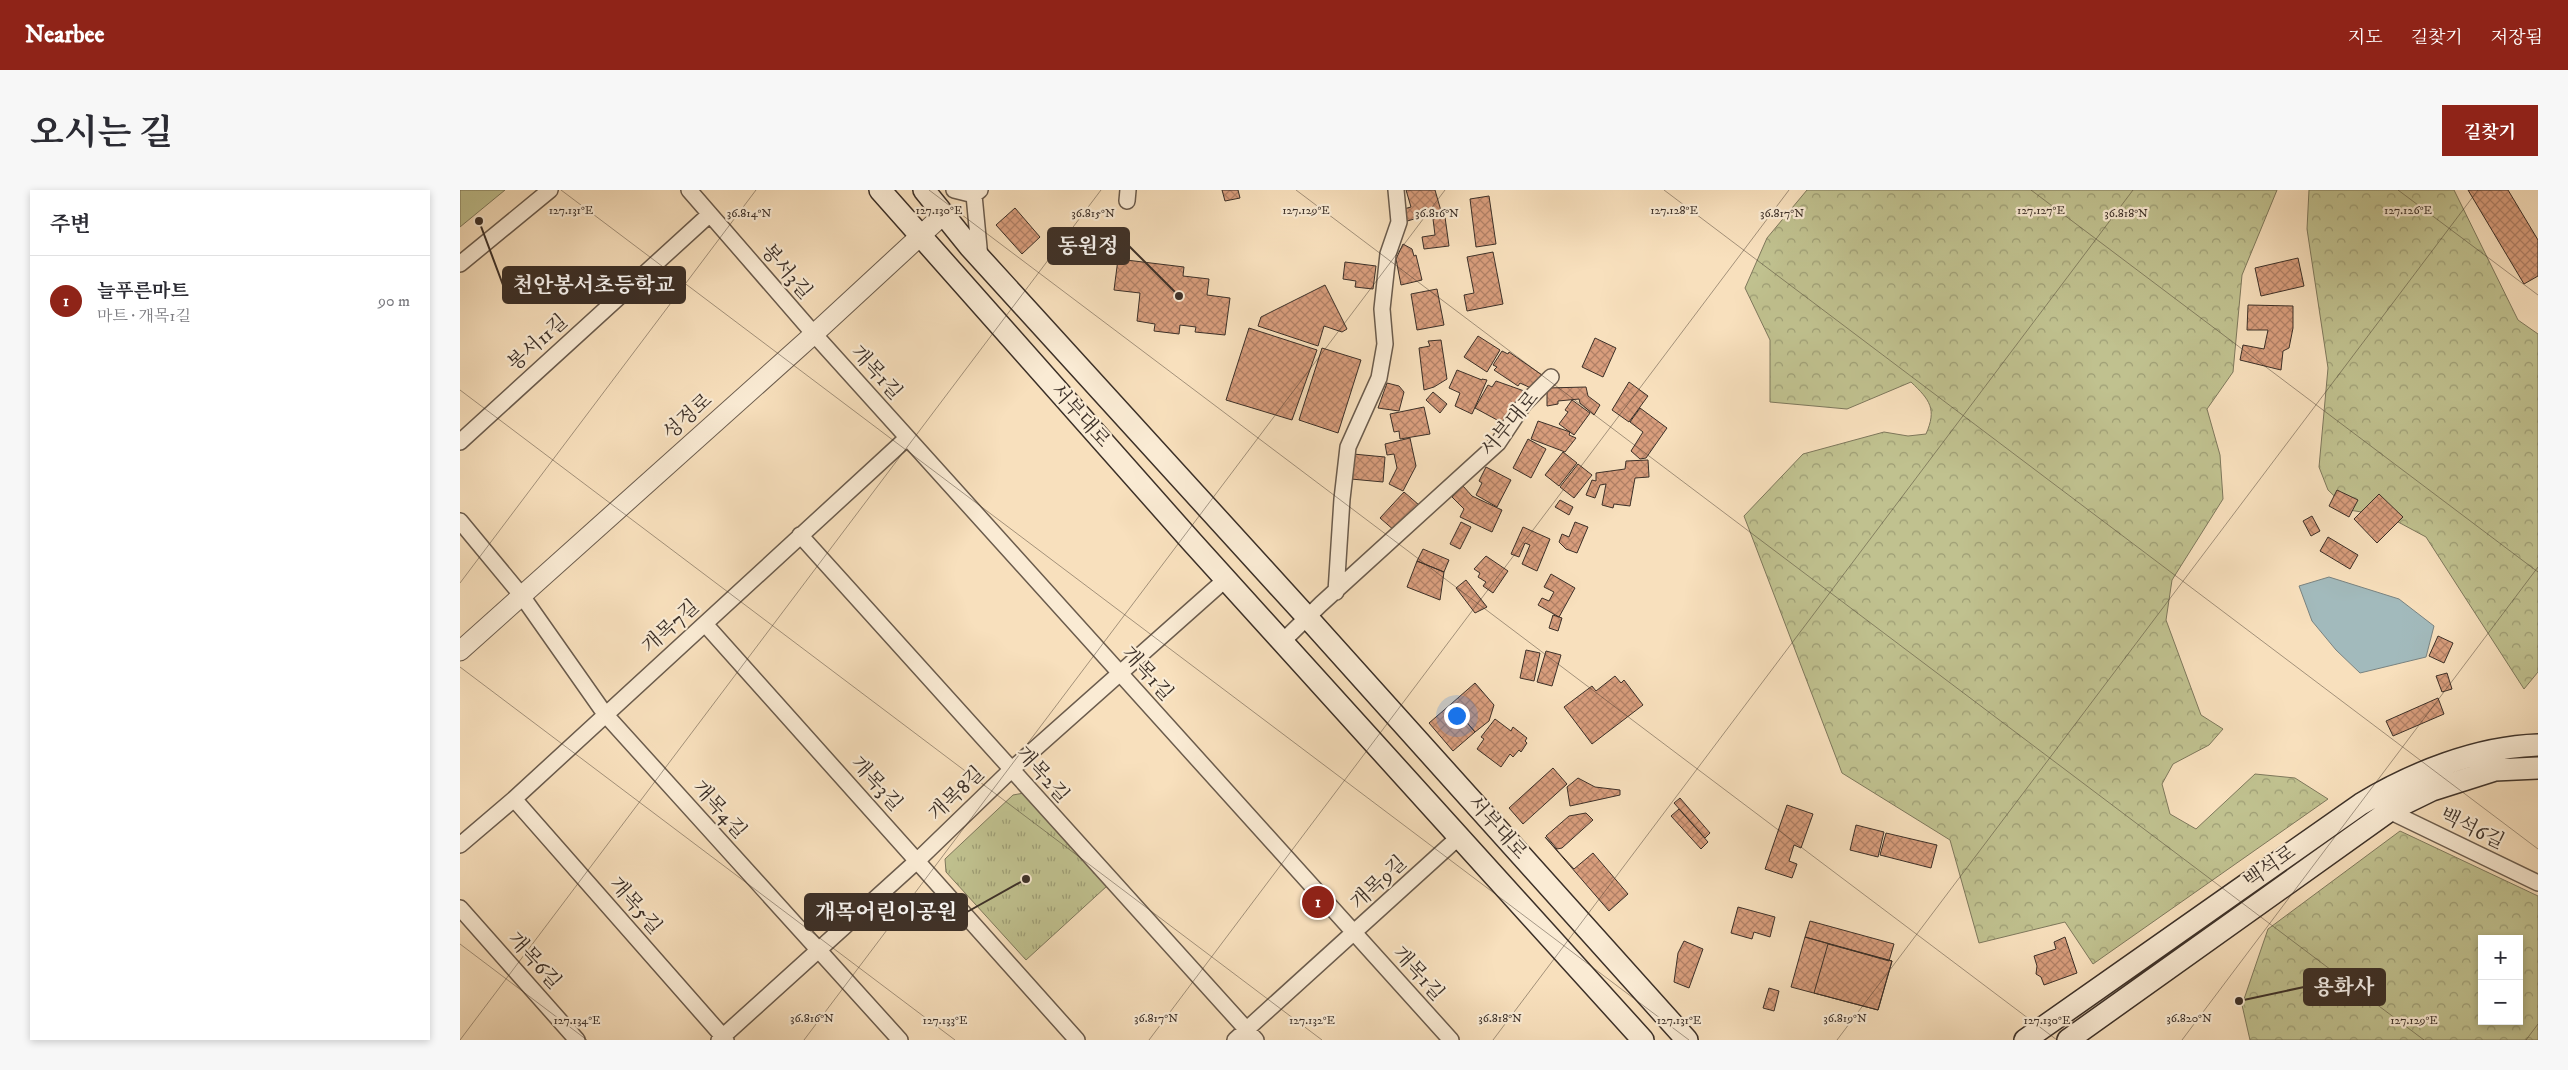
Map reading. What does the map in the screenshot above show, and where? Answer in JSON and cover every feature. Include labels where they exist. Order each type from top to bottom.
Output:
[{"type":"main road","name":"서부대로","points":[[880,190],[1226,579],[1643,1040]]},
{"type":"main road","name":"서부대로","points":[[924,190],[980,258],[1307,617],[1687,1040]]},
{"type":"main road","name":"백석로","points":[[2025,1040],[2361,804],[2390,786],[2428,770],[2476,756],[2518,746],[2538,745]]},
{"type":"main road","name":"백석로","points":[[2068,1040],[2388,811],[2432,790],[2495,770],[2538,768]]},
{"type":"street","points":[[460,264],[550,190]]},
{"type":"street","name":"봉서3길","points":[[689,190],[814,334]]},
{"type":"street","points":[[954,190],[977,193],[980,258]]},
{"type":"street","points":[[1336,592],[1342,499],[1348,446],[1379,378],[1385,344],[1382,309],[1388,254],[1399,222],[1396,190]]},
{"type":"street","name":"봉서11길","points":[[460,442],[710,214]]},
{"type":"street","name":"성정로","points":[[460,651],[814,334],[944,214]]},
{"type":"street","name":"개목1길","points":[[814,334],[1450,1040]]},
{"type":"street","name":"서부대로","points":[[1282,641],[1498,443],[1524,404],[1551,377]]},
{"type":"street","name":"개목7길","points":[[460,845],[514,799],[907,438]]},
{"type":"street","name":"개목4길","points":[[460,521],[522,596],[605,714],[900,1040]]},
{"type":"street","name":"개목2길","points":[[800,535],[1252,1035]]},
{"type":"street","name":"개목8길","points":[[723,1039],[918,860],[1011,770],[1119,672],[1226,579]]},
{"type":"street","name":"개목3길","points":[[704,624],[918,860],[1077,1040]]},
{"type":"street","name":"개목5길","points":[[514,799],[723,1039]]},
{"type":"street","name":"백석6길","points":[[2388,811],[2538,883]]},
{"type":"street","name":"개목9길","points":[[1235,1040],[1252,1035],[1354,933],[1460,836]]},
{"type":"street","name":"개목6길","points":[[460,908],[577,1040]]},
{"type":"green space","points":[[460,190],[505,190],[460,227]]},
{"type":"green space","points":[[1807,190],[2277,190],[2242,275],[2233,372],[2207,409],[2220,455],[2223,499],[2172,580],[2166,620],[2201,715],[2223,729],[2209,745],[2173,764],[2162,784],[2170,814],[2196,829],[2255,774],[2295,778],[2328,799],[2093,964],[2065,922],[1979,943],[1950,840],[1842,773],[1744,516],[1803,454],[1884,432],[1908,436],[1926,434],[1931,418],[1930,405],[1923,394],[1911,382],[1847,409],[1770,402],[1770,340],[1745,288],[1767,238]]},
{"type":"green space","points":[[2309,190],[2454,190],[2518,320],[2538,334],[2538,672],[2524,689],[2426,537],[2387,516],[2349,510],[2328,490],[2319,467],[2328,368],[2307,229]]},
{"type":"green space","points":[[1024,793],[1107,886],[1026,960],[946,872],[945,859],[1013,795]]},
{"type":"green space","points":[[2400,831],[2538,896],[2538,1040],[2250,1040],[2242,1005],[2268,929]]},
{"type":"water","points":[[2329,577],[2399,599],[2434,626],[2426,657],[2360,673],[2336,650],[2312,621],[2299,586]]},
{"type":"building","points":[[1222,190],[1238,190],[1240,198],[1225,201]]},
{"type":"building","points":[[1406,190],[1435,190],[1441,211],[1404,222],[1400,210],[1411,207]]},
{"type":"building","points":[[2468,190],[2508,190],[2538,240],[2538,276],[2524,284]]},
{"type":"building","points":[[1489,196],[1496,244],[1476,247],[1470,199]]},
{"type":"building","points":[[1015,208],[1040,237],[1022,254],[996,225]]},
{"type":"building","points":[[1445,217],[1449,246],[1424,249],[1422,237],[1435,235],[1433,219]]},
{"type":"building","points":[[1403,244],[1412,249],[1414,256],[1416,255],[1422,280],[1401,285],[1396,259]]},
{"type":"building","points":[[1493,252],[1503,304],[1467,311],[1464,295],[1474,293],[1467,257]]},
{"type":"building","points":[[2298,258],[2304,286],[2261,296],[2255,268]]},
{"type":"building","points":[[1118,259],[1184,267],[1183,276],[1209,279],[1207,295],[1230,298],[1225,335],[1195,332],[1196,327],[1180,325],[1179,334],[1154,331],[1155,324],[1137,321],[1140,293],[1114,290]]},
{"type":"building","points":[[1345,262],[1376,266],[1373,289],[1355,287],[1356,281],[1343,279]]},
{"type":"building","points":[[1325,285],[1347,329],[1342,332],[1324,326],[1318,346],[1258,326],[1261,317]]},
{"type":"building","points":[[1437,289],[1444,325],[1417,330],[1411,294]]},
{"type":"building","points":[[2248,305],[2293,306],[2293,328],[2289,348],[2283,351],[2281,370],[2240,360],[2243,345],[2264,349],[2268,330],[2247,330]]},
{"type":"building","points":[[1249,328],[1317,350],[1292,420],[1226,400]]},
{"type":"building","points":[[1478,336],[1500,350],[1487,372],[1464,357]]},
{"type":"building","points":[[1595,338],[1616,348],[1603,377],[1582,367]]},
{"type":"building","points":[[1441,340],[1447,379],[1434,387],[1424,390],[1419,348],[1430,346],[1428,341]]},
{"type":"building","points":[[1322,348],[1361,360],[1338,433],[1299,420]]},
{"type":"building","points":[[1502,351],[1508,354],[1509,352],[1542,375],[1533,389],[1520,383],[1518,386],[1494,370],[1497,367],[1493,365]]},
{"type":"building","points":[[1457,370],[1482,380],[1487,380],[1472,414],[1455,406],[1460,393],[1449,388]]},
{"type":"building","points":[[1496,381],[1527,392],[1502,436],[1494,431],[1499,421],[1475,408],[1488,385],[1492,387]]},
{"type":"building","points":[[1629,382],[1648,396],[1629,422],[1612,410]]},
{"type":"building","points":[[1387,383],[1399,386],[1404,392],[1399,411],[1378,408]]},
{"type":"building","points":[[1586,387],[1588,396],[1600,405],[1594,415],[1580,403],[1579,399],[1558,401],[1558,404],[1547,406],[1547,388]]},
{"type":"building","points":[[1433,392],[1447,404],[1440,413],[1426,400]]},
{"type":"building","points":[[1572,400],[1590,413],[1574,435],[1559,424],[1568,412],[1565,410]]},
{"type":"building","points":[[1424,407],[1430,434],[1400,439],[1399,431],[1394,432],[1390,414]]},
{"type":"building","points":[[1640,408],[1667,428],[1646,458],[1640,459],[1631,451],[1643,432],[1630,422]]},
{"type":"building","points":[[1538,421],[1570,432],[1569,435],[1576,438],[1565,452],[1531,439]]},
{"type":"building","points":[[1410,438],[1416,466],[1403,491],[1389,484],[1397,468],[1394,454],[1387,455],[1385,444]]},
{"type":"building","points":[[1528,439],[1546,449],[1531,478],[1513,468]]},
{"type":"building","points":[[1563,452],[1577,463],[1559,486],[1545,475]]},
{"type":"building","points":[[1353,454],[1385,457],[1383,482],[1351,479]]},
{"type":"building","points":[[1648,460],[1649,477],[1635,478],[1630,506],[1614,504],[1613,508],[1602,505],[1606,484],[1600,485],[1595,498],[1586,495],[1592,480],[1596,481],[1596,473],[1625,469],[1626,461]]},
{"type":"building","points":[[1578,464],[1592,475],[1574,498],[1560,487]]},
{"type":"building","points":[[1486,467],[1511,480],[1497,507],[1476,495],[1482,483],[1479,481]]},
{"type":"building","points":[[1463,486],[1472,496],[1502,510],[1492,532],[1460,517],[1464,509],[1452,497]]},
{"type":"building","points":[[2337,490],[2358,500],[2349,517],[2329,506]]},
{"type":"building","points":[[1404,492],[1419,505],[1395,531],[1380,518]]},
{"type":"building","points":[[2379,494],[2403,517],[2377,543],[2354,519]]},
{"type":"building","points":[[1560,500],[1573,507],[1569,515],[1555,507]]},
{"type":"building","points":[[2312,516],[2320,531],[2311,536],[2303,521]]},
{"type":"building","points":[[1461,522],[1471,527],[1460,549],[1450,544]]},
{"type":"building","points":[[1575,522],[1588,527],[1577,553],[1566,549],[1559,542],[1562,534],[1569,537]]},
{"type":"building","points":[[1523,527],[1550,539],[1537,571],[1522,564],[1530,545],[1525,543],[1519,557],[1511,554]]},
{"type":"building","points":[[2328,537],[2358,555],[2350,569],[2320,551]]},
{"type":"building","points":[[1423,549],[1449,560],[1444,572],[1417,561]]},
{"type":"building","points":[[1486,556],[1508,571],[1493,593],[1483,586],[1486,582],[1478,577],[1480,573],[1474,569]]},
{"type":"building","points":[[1417,561],[1444,572],[1440,600],[1407,587]]},
{"type":"building","points":[[1551,574],[1575,588],[1559,617],[1538,605],[1542,598],[1549,601],[1554,592],[1544,587]]},
{"type":"building","points":[[1466,580],[1487,607],[1475,613],[1456,588]]},
{"type":"building","points":[[1553,615],[1562,618],[1558,631],[1549,628]]},
{"type":"building","points":[[2438,636],[2453,643],[2444,663],[2429,656]]},
{"type":"building","points":[[1526,650],[1540,653],[1534,681],[1520,678]]},
{"type":"building","points":[[1546,651],[1561,655],[1552,686],[1537,682]]},
{"type":"building","points":[[2447,673],[2452,689],[2442,692],[2436,676]]},
{"type":"building","points":[[1615,676],[1621,683],[1624,680],[1643,705],[1592,744],[1564,707],[1592,686],[1596,691]]},
{"type":"building","points":[[1475,683],[1494,705],[1489,721],[1475,732],[1451,704]]},
{"type":"building","points":[[2438,698],[2444,714],[2393,736],[2386,721]]},
{"type":"building","points":[[1451,704],[1475,732],[1453,751],[1429,723]]},
{"type":"building","points":[[1495,719],[1511,731],[1513,727],[1527,738],[1525,741],[1527,743],[1521,752],[1519,750],[1513,757],[1510,754],[1501,767],[1477,749],[1484,739],[1481,737]]},
{"type":"building","points":[[1553,768],[1567,784],[1523,824],[1509,808]]},
{"type":"building","points":[[1578,778],[1595,787],[1620,790],[1620,795],[1570,806],[1567,787]]},
{"type":"building","points":[[1680,798],[1710,833],[1705,838],[1674,803]]},
{"type":"building","points":[[1787,805],[1813,814],[1801,848],[1794,845],[1789,861],[1797,864],[1792,878],[1765,869]]},
{"type":"building","points":[[1679,809],[1708,842],[1701,849],[1671,816]]},
{"type":"building","points":[[1586,813],[1593,820],[1562,848],[1557,849],[1546,836],[1569,816]]},
{"type":"building","points":[[1856,825],[1884,832],[1878,857],[1850,850]]},
{"type":"building","points":[[1886,833],[1937,845],[1931,868],[1880,855]]},
{"type":"building","points":[[1545,837],[1574,869],[1593,853],[1628,894],[1609,911]]},
{"type":"building","points":[[1738,907],[1775,917],[1770,937],[1754,932],[1752,939],[1731,933]]},
{"type":"building","points":[[1810,921],[1894,944],[1889,961],[1805,937]]},
{"type":"building","points":[[1805,937],[1892,961],[1878,1010],[1791,987]]},
{"type":"building","points":[[2065,937],[2077,973],[2044,985],[2041,977],[2036,974],[2037,966],[2034,956],[2056,949],[2054,942]]},
{"type":"building","points":[[1684,941],[1703,949],[1689,988],[1674,982],[1678,953]]},
{"type":"building","points":[[1828,944],[1892,961],[1878,1010],[1814,993]]},
{"type":"building","points":[[1769,988],[1779,991],[1774,1011],[1763,1008]]},
{"type":"place","name":"천안봉서초등학교","points":[[479,221]]},
{"type":"place","name":"동원정","points":[[1179,296]]},
{"type":"place","name":"개목어린이공원","points":[[1026,879]]},
{"type":"place","name":"늘푸른마트","points":[[1318,902]]},
{"type":"place","name":"용화사","points":[[2239,1001]]}]
